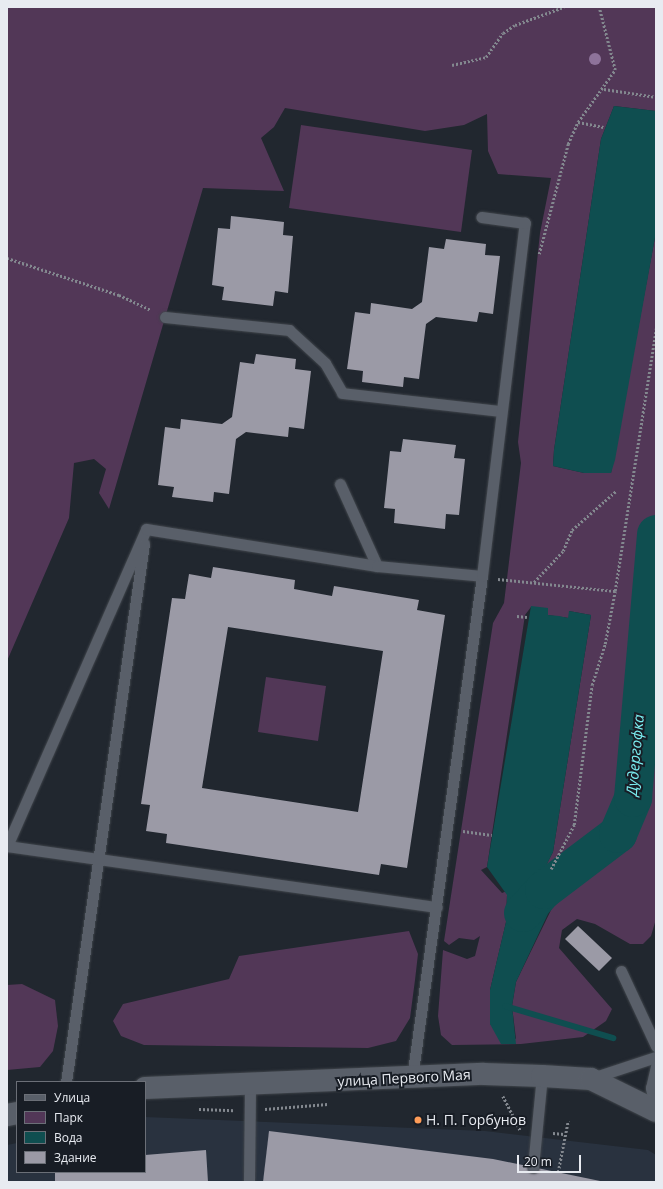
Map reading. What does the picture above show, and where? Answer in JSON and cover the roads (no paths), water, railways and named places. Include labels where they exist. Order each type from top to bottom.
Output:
[{"type":"main road","name":"улица Первого Мая","points":[[146,1088],[412,1078],[542,1076],[590,1079],[656,1110]]},
{"type":"lane","points":[[412,1078],[482,576],[500,411],[525,223],[481,217]]},
{"type":"lane","points":[[165,317],[289,330],[325,363],[342,393],[500,411]]},
{"type":"lane","points":[[340,484],[377,566]]},
{"type":"lane","points":[[146,529],[377,566],[482,576]]},
{"type":"lane","points":[[146,529],[7,846],[98,861],[437,907]]},
{"type":"lane","points":[[66,1081],[146,529]]},
{"type":"lane","points":[[621,971],[656,1046]]},
{"type":"lane","points":[[590,1079],[656,1057]]},
{"type":"lane","points":[[656,1066],[651,1088],[656,1110]]},
{"type":"lane","points":[[533,1167],[542,1076]]},
{"type":"lane","points":[[249,1182],[250,1085]]},
{"type":"water","points":[[614,106],[656,111],[656,232],[615,460],[611,473],[584,473],[553,466],[554,450],[601,139]]},
{"type":"water","points":[[531,606],[548,608],[548,615],[568,618],[569,611],[591,615],[553,852],[539,880],[560,876],[562,884],[516,982],[512,1006],[516,1044],[501,1044],[490,1024],[490,990],[506,922],[507,895],[487,867]]},
{"type":"waterway","name":"Дудергофка","points":[[523,913],[544,890],[618,834],[633,798],[656,534]]},
{"type":"waterway","points":[[505,1006],[613,1038]]},
{"type":"place","name":"Н. П. Горбунов","points":[[418,1120]]}]
